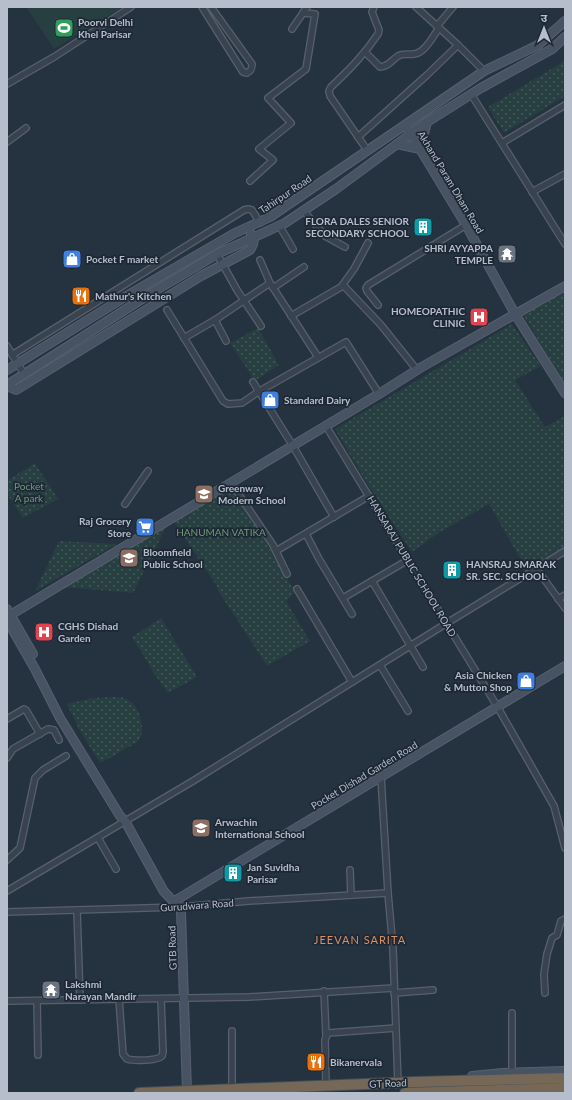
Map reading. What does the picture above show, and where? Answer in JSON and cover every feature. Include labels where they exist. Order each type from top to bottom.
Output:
[{"type":"highway","name":"GT Road","points":[[405,1093],[423,1093],[534,1084],[565,1078]]},
{"type":"highway","name":"GT Road","points":[[139,1093],[232,1089],[251,1090],[326,1085],[422,1082],[534,1084],[565,1088]]},
{"type":"street","points":[[7,84],[54,57],[131,7]]},
{"type":"street","points":[[202,7],[244,72],[247,73],[252,68],[252,64],[211,7]]},
{"type":"street","points":[[292,28],[307,7]]},
{"type":"street","points":[[367,150],[330,96],[329,91],[331,87],[365,52],[380,30],[372,12],[374,7]]},
{"type":"street","points":[[416,7],[458,44],[484,71]]},
{"type":"street","points":[[365,52],[380,67],[385,67],[402,54],[412,55],[419,53],[426,47],[438,27],[453,7]]},
{"type":"street","points":[[250,181],[273,160],[259,149],[291,123],[268,98],[306,69],[315,14],[303,12]]},
{"type":"street","name":"Tahirpur Road","points":[[7,370],[235,233],[260,223],[484,71],[538,45],[565,21]]},
{"type":"street","name":"Tahirpur Road","points":[[7,386],[109,320],[217,254],[279,225],[303,210],[427,122],[471,94],[552,49],[565,37]]},
{"type":"street","points":[[358,137],[427,75],[458,44]]},
{"type":"street","points":[[471,94],[565,244]]},
{"type":"street","points":[[502,143],[565,105]]},
{"type":"street","points":[[397,144],[420,149],[427,122]]},
{"type":"street","name":"Akhand Param Dham Road","points":[[405,124],[466,225],[515,314],[565,393]]},
{"type":"street","points":[[7,142],[26,128]]},
{"type":"street","points":[[532,192],[565,174]]},
{"type":"street","points":[[12,355],[244,210],[252,210],[260,223]]},
{"type":"street","points":[[303,210],[325,236],[345,247]]},
{"type":"street","points":[[279,225],[293,249]]},
{"type":"street","points":[[378,305],[366,288],[372,281],[466,225]]},
{"type":"street","points":[[7,386],[16,390],[201,276],[250,250],[254,243],[253,237],[248,228]]},
{"type":"street","points":[[291,316],[332,293],[343,285],[354,269],[368,243]]},
{"type":"street","points":[[217,254],[261,326]]},
{"type":"street","points":[[260,260],[272,286],[318,357]]},
{"type":"street","points":[[184,338],[245,301],[304,268]]},
{"type":"street","points":[[343,285],[381,325],[417,370]]},
{"type":"street","points":[[180,907],[173,902],[163,890],[125,821],[124,814],[63,717],[39,665],[8,615],[293,446],[417,370],[565,286]]},
{"type":"street","points":[[167,310],[222,401],[228,404],[242,403],[258,392],[346,342],[379,394]]},
{"type":"street","points":[[103,311],[109,320]]},
{"type":"street","points":[[215,320],[226,341]]},
{"type":"street","points":[[7,346],[24,374]]},
{"type":"street","points":[[42,363],[47,370]]},
{"type":"street","points":[[253,382],[293,446],[334,517]]},
{"type":"street","name":"HANSARAJ PUBLIC SCHOOL ROAD","points":[[326,426],[498,706],[554,806],[565,848]]},
{"type":"street","points":[[125,504],[148,471]]},
{"type":"street","points":[[231,482],[273,544],[287,574]]},
{"type":"street","points":[[276,551],[369,496]]},
{"type":"street","points":[[306,534],[352,614]]},
{"type":"street","points":[[7,891],[193,781],[410,645],[565,551]]},
{"type":"street","points":[[343,598],[408,560]]},
{"type":"street","points":[[536,568],[565,608]]},
{"type":"street","points":[[372,581],[423,667]]},
{"type":"street","points":[[297,590],[352,682]]},
{"type":"street","points":[[558,599],[565,595]]},
{"type":"street","points":[[380,665],[408,711]]},
{"type":"street","name":"Pocket Dishad Garden Road","points":[[173,902],[565,666]]},
{"type":"street","points":[[7,719],[24,709],[40,734]]},
{"type":"street","points":[[7,758],[13,749],[51,729],[54,730],[59,740]]},
{"type":"street","points":[[7,860],[20,848],[35,778],[43,770],[66,756]]},
{"type":"street","points":[[381,777],[393,949],[398,1083]]},
{"type":"street","points":[[98,838],[116,869]]},
{"type":"street","points":[[350,870],[351,895]]},
{"type":"street","name":"Gurudwara Road","points":[[7,912],[180,907],[249,901],[388,893]]},
{"type":"street","name":"GTB Road","points":[[180,907],[187,1091]]},
{"type":"street","points":[[77,910],[80,1000]]},
{"type":"street","points":[[545,993],[544,974],[547,954],[552,938],[557,935],[561,921],[565,919]]},
{"type":"street","points":[[7,1002],[249,997],[324,991],[432,990]]},
{"type":"street","points":[[324,991],[326,1085]]},
{"type":"street","points":[[119,999],[123,1054],[127,1059],[131,1060],[156,1059],[162,1056],[161,999]]},
{"type":"street","points":[[37,1001],[38,1055]]},
{"type":"street","points":[[512,1013],[512,1073]]},
{"type":"street","points":[[326,1036],[328,1033],[332,1032],[396,1028]]},
{"type":"street","points":[[232,1031],[232,1089]]},
{"type":"street","name":"GT Road","points":[[422,1082],[512,1073],[565,1071]]},
{"type":"green space","name":"Poorvi Delhi Khel Parisar","points":[[26,7],[123,7],[54,49]]},
{"type":"green space","points":[[565,59],[565,96],[504,133],[488,107],[558,65]]},
{"type":"green space","points":[[565,288],[565,384],[522,313]]},
{"type":"green space","points":[[512,324],[541,366],[515,380],[545,427],[565,416],[565,546],[532,566],[521,560],[489,504],[440,532],[412,552],[368,485],[335,429]]},
{"type":"green space","points":[[258,328],[279,365],[255,381],[230,343]]},
{"type":"green space","name":"Pocket A park","points":[[35,463],[58,499],[23,518],[7,494],[7,481]]},
{"type":"green space","name":"HANUMAN VATIKA","points":[[231,483],[295,592],[286,601],[310,641],[267,666],[174,522]]},
{"type":"green space","points":[[166,527],[133,593],[63,587]]},
{"type":"green space","points":[[59,541],[117,544],[35,591]]},
{"type":"green space","points":[[161,618],[197,677],[168,693],[155,675],[132,637]]},
{"type":"green space","points":[[93,698],[124,698],[134,704],[141,720],[142,732],[141,737],[137,742],[100,763],[79,729],[67,704]]},
{"type":"place","name":"Poorvi Delhi Khel Parisar","points":[[64,28]]},
{"type":"place","name":"FLORA DALES SENIOR SECONDARY SCHOOL","points":[[423,227]]},
{"type":"place","name":"SHRI AYYAPPA TEMPLE","points":[[507,254]]},
{"type":"place","name":"Pocket F market","points":[[72,259]]},
{"type":"place","name":"Mathur's Kitchen","points":[[81,296]]},
{"type":"place","name":"HOMEOPATHIC CLINIC","points":[[479,317]]},
{"type":"place","name":"Standard Dairy","points":[[270,400]]},
{"type":"place","name":"Greenway Modern School","points":[[204,494]]},
{"type":"place","name":"Raj Grocery Store","points":[[145,527]]},
{"type":"place","name":"Bloomfield Public School","points":[[129,558]]},
{"type":"place","name":"HANSRAJ SMARAK SR. SEC. SCHOOL","points":[[452,570]]},
{"type":"place","name":"CGHS Dishad Garden","points":[[44,632]]},
{"type":"place","name":"Asia Chicken & Mutton Shop","points":[[526,681]]},
{"type":"place","name":"Arwachin International School","points":[[201,828]]},
{"type":"place","name":"Jan Suvidha Parisar","points":[[233,873]]},
{"type":"place","name":"Lakshmi Narayan Mandir","points":[[51,990]]},
{"type":"place","name":"Bikanervala","points":[[316,1062]]},
{"type":"district","name":"JEEVAN SARITA","points":[[360,939]]}]
